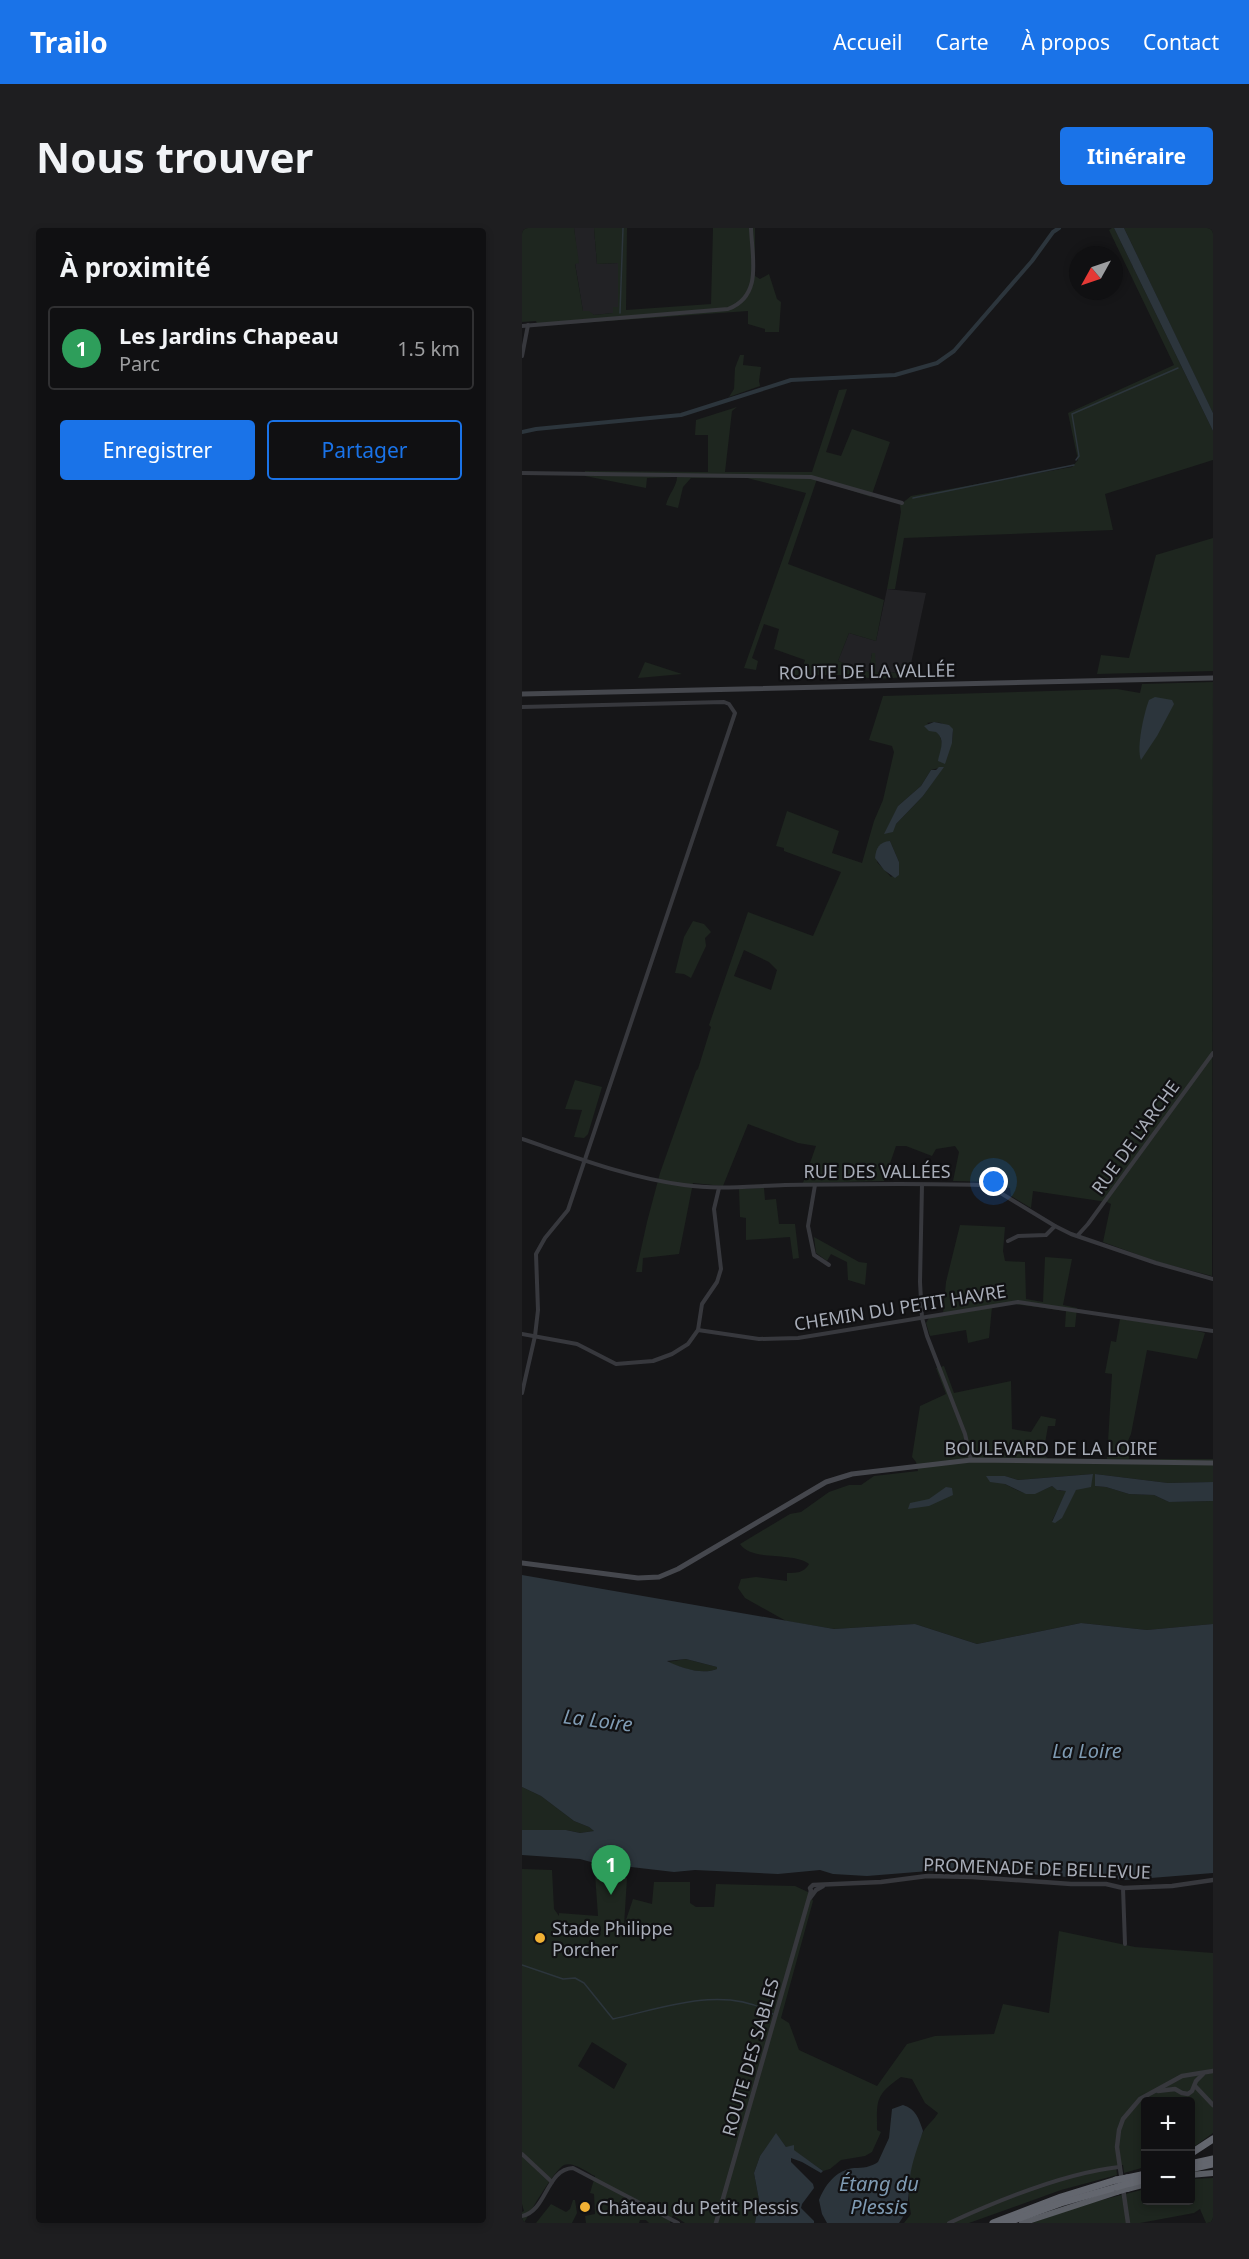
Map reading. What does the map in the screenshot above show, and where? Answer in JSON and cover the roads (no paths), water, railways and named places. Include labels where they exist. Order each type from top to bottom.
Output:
[{"type":"highway","points":[[1195,2151],[1213,2139]]},
{"type":"highway","points":[[1195,2163],[1213,2159]]},
{"type":"highway","points":[[1195,2168],[1213,2164]]},
{"type":"highway","points":[[1195,2175],[1213,2173]]},
{"type":"highway","points":[[1127,2184],[1141,2175]]},
{"type":"highway","points":[[993,2223],[1061,2197],[1141,2180]]},
{"type":"highway","points":[[1127,2184],[1141,2184]]},
{"type":"highway","points":[[1006,2223],[1116,2186]]},
{"type":"highway","points":[[1022,2223],[1116,2186]]},
{"type":"main road","name":"ROUTE DE LA VALLÉE","points":[[522,694],[1213,678]]},
{"type":"main road","name":"BOULEVARD DE LA LOIRE","points":[[522,1563],[625,1577],[647,1579],[659,1577],[678,1569],[832,1479],[873,1471],[971,1460],[1213,1463]]},
{"type":"street","points":[[522,326],[728,309],[745,300],[752,288],[751,228]]},
{"type":"street","points":[[522,356],[528,325]]},
{"type":"street","points":[[522,473],[811,477],[902,503]]},
{"type":"street","points":[[522,707],[724,702],[729,704],[735,713],[568,1210],[545,1238],[536,1254],[539,1290],[535,1336],[522,1393]]},
{"type":"street","name":"RUE DE L'ARCHE","points":[[1078,1235],[1213,1053]]},
{"type":"street","name":"RUE DES VALLÉES","points":[[522,1139],[584,1160],[666,1182],[719,1188],[815,1185],[981,1185],[1055,1227],[1156,1263],[1213,1279]]},
{"type":"street","points":[[815,1185],[808,1226],[814,1255],[829,1265]]},
{"type":"street","points":[[922,1185],[920,1282],[922,1318],[965,1434],[971,1460]]},
{"type":"street","points":[[522,1334],[578,1344],[616,1364],[639,1364],[653,1361],[672,1354],[688,1344],[698,1330],[702,1304],[717,1282],[721,1269],[714,1209],[719,1188]]},
{"type":"street","points":[[1008,1241],[1018,1236],[1046,1235],[1055,1227]]},
{"type":"street","name":"CHEMIN DU PETIT HAVRE","points":[[698,1330],[775,1340],[828,1334],[1018,1302],[1213,1331]]},
{"type":"street","name":"PROMENADE DE BELLEVUE","points":[[814,1889],[825,1886],[938,1876],[1106,1884],[1123,1888],[1179,1885],[1213,1880]]},
{"type":"street","points":[[1123,1888],[1125,1944]]},
{"type":"street","name":"ROUTE DES SABLES","points":[[716,2223],[814,1889]]},
{"type":"street","points":[[1128,2223],[1117,2141],[1123,2119],[1140,2099],[1182,2076],[1213,2071]]},
{"type":"street","points":[[1190,2093],[1204,2073]]},
{"type":"street","points":[[1189,2076],[1206,2100]]},
{"type":"street","points":[[1177,2080],[1178,2090]]},
{"type":"street","points":[[1156,2091],[1178,2090],[1184,2094],[1190,2093],[1213,2105]]},
{"type":"street","points":[[522,2154],[552,2182]]},
{"type":"street","points":[[949,2223],[1044,2186],[1119,2167]]},
{"type":"street","points":[[522,2216],[534,2210],[552,2182],[563,2170],[573,2168],[678,2223]]},
{"type":"water","points":[[1114,228],[1124,228],[1213,413],[1213,431],[1123,246]]},
{"type":"water","points":[[1155,697],[1172,700],[1174,704],[1141,760],[1139,747],[1143,722],[1149,700]]},
{"type":"water","points":[[934,722],[949,725],[953,729],[952,743],[945,764],[938,761],[941,738],[936,732],[929,731],[924,726]]},
{"type":"water","points":[[944,767],[923,796],[896,824],[893,832],[884,834],[898,806],[921,786],[931,770]]},
{"type":"water","points":[[890,841],[899,862],[899,875],[895,878],[884,870],[875,858],[879,846]]},
{"type":"water","points":[[1093,1474],[1091,1487],[1076,1490],[1062,1518],[1055,1523],[1052,1522],[1066,1491],[1057,1490],[1052,1486],[1035,1494],[1026,1494],[1005,1484],[990,1482],[986,1476],[1005,1476],[1018,1480]]},
{"type":"water","points":[[1095,1474],[1168,1483],[1213,1482],[1213,1501],[1169,1502],[1154,1495],[1129,1494],[1095,1486]]},
{"type":"water","points":[[946,1487],[952,1488],[953,1495],[929,1506],[908,1509],[910,1503],[929,1499]]},
{"type":"water","name":"La Loire","points":[[522,1575],[834,1629],[915,1624],[977,1644],[1081,1623],[1147,1630],[1213,1624],[1213,1873],[1126,1880],[954,1869],[867,1876],[833,1874],[820,1870],[778,1874],[695,1870],[674,1872],[631,1867],[614,1861],[598,1864],[580,1859],[522,1855],[522,1830],[566,1830],[580,1833],[594,1831],[574,1821],[541,1796],[522,1787]],"holes":[[[686,1659],[717,1667],[711,1671],[698,1671],[667,1661]]]},
{"type":"water","name":"Étang du Plessis","points":[[903,2105],[914,2112],[923,2131],[912,2166],[908,2201],[903,2218],[899,2223],[827,2223],[819,2200],[824,2189],[832,2179],[848,2169],[870,2166],[878,2162],[889,2138],[892,2109]]},
{"type":"water","points":[[776,2133],[786,2147],[794,2145],[794,2150],[823,2171],[821,2173],[791,2158],[791,2162],[813,2184],[814,2188],[801,2208],[814,2223],[755,2223],[759,2200],[754,2173],[760,2156]]},
{"type":"waterway","points":[[620,313],[623,228]]},
{"type":"waterway","points":[[522,432],[681,415],[791,380],[895,375],[937,363],[954,351],[1032,261],[1053,232],[1059,228]]},
{"type":"waterway","points":[[1076,460],[1079,456],[1072,414],[1178,368]]},
{"type":"waterway","points":[[913,498],[1074,465]]},
{"type":"waterway","points":[[522,1965],[563,1979],[575,1978],[584,1983],[613,2019],[673,2005],[715,1999],[755,2005],[773,2014]]},
{"type":"place","name":"Les Jardins Chapeau","points":[[611,1895]]},
{"type":"place","name":"Stade Philippe Porcher","points":[[540,1938]]},
{"type":"place","name":"Château du Petit Plessis","points":[[585,2207]]}]
